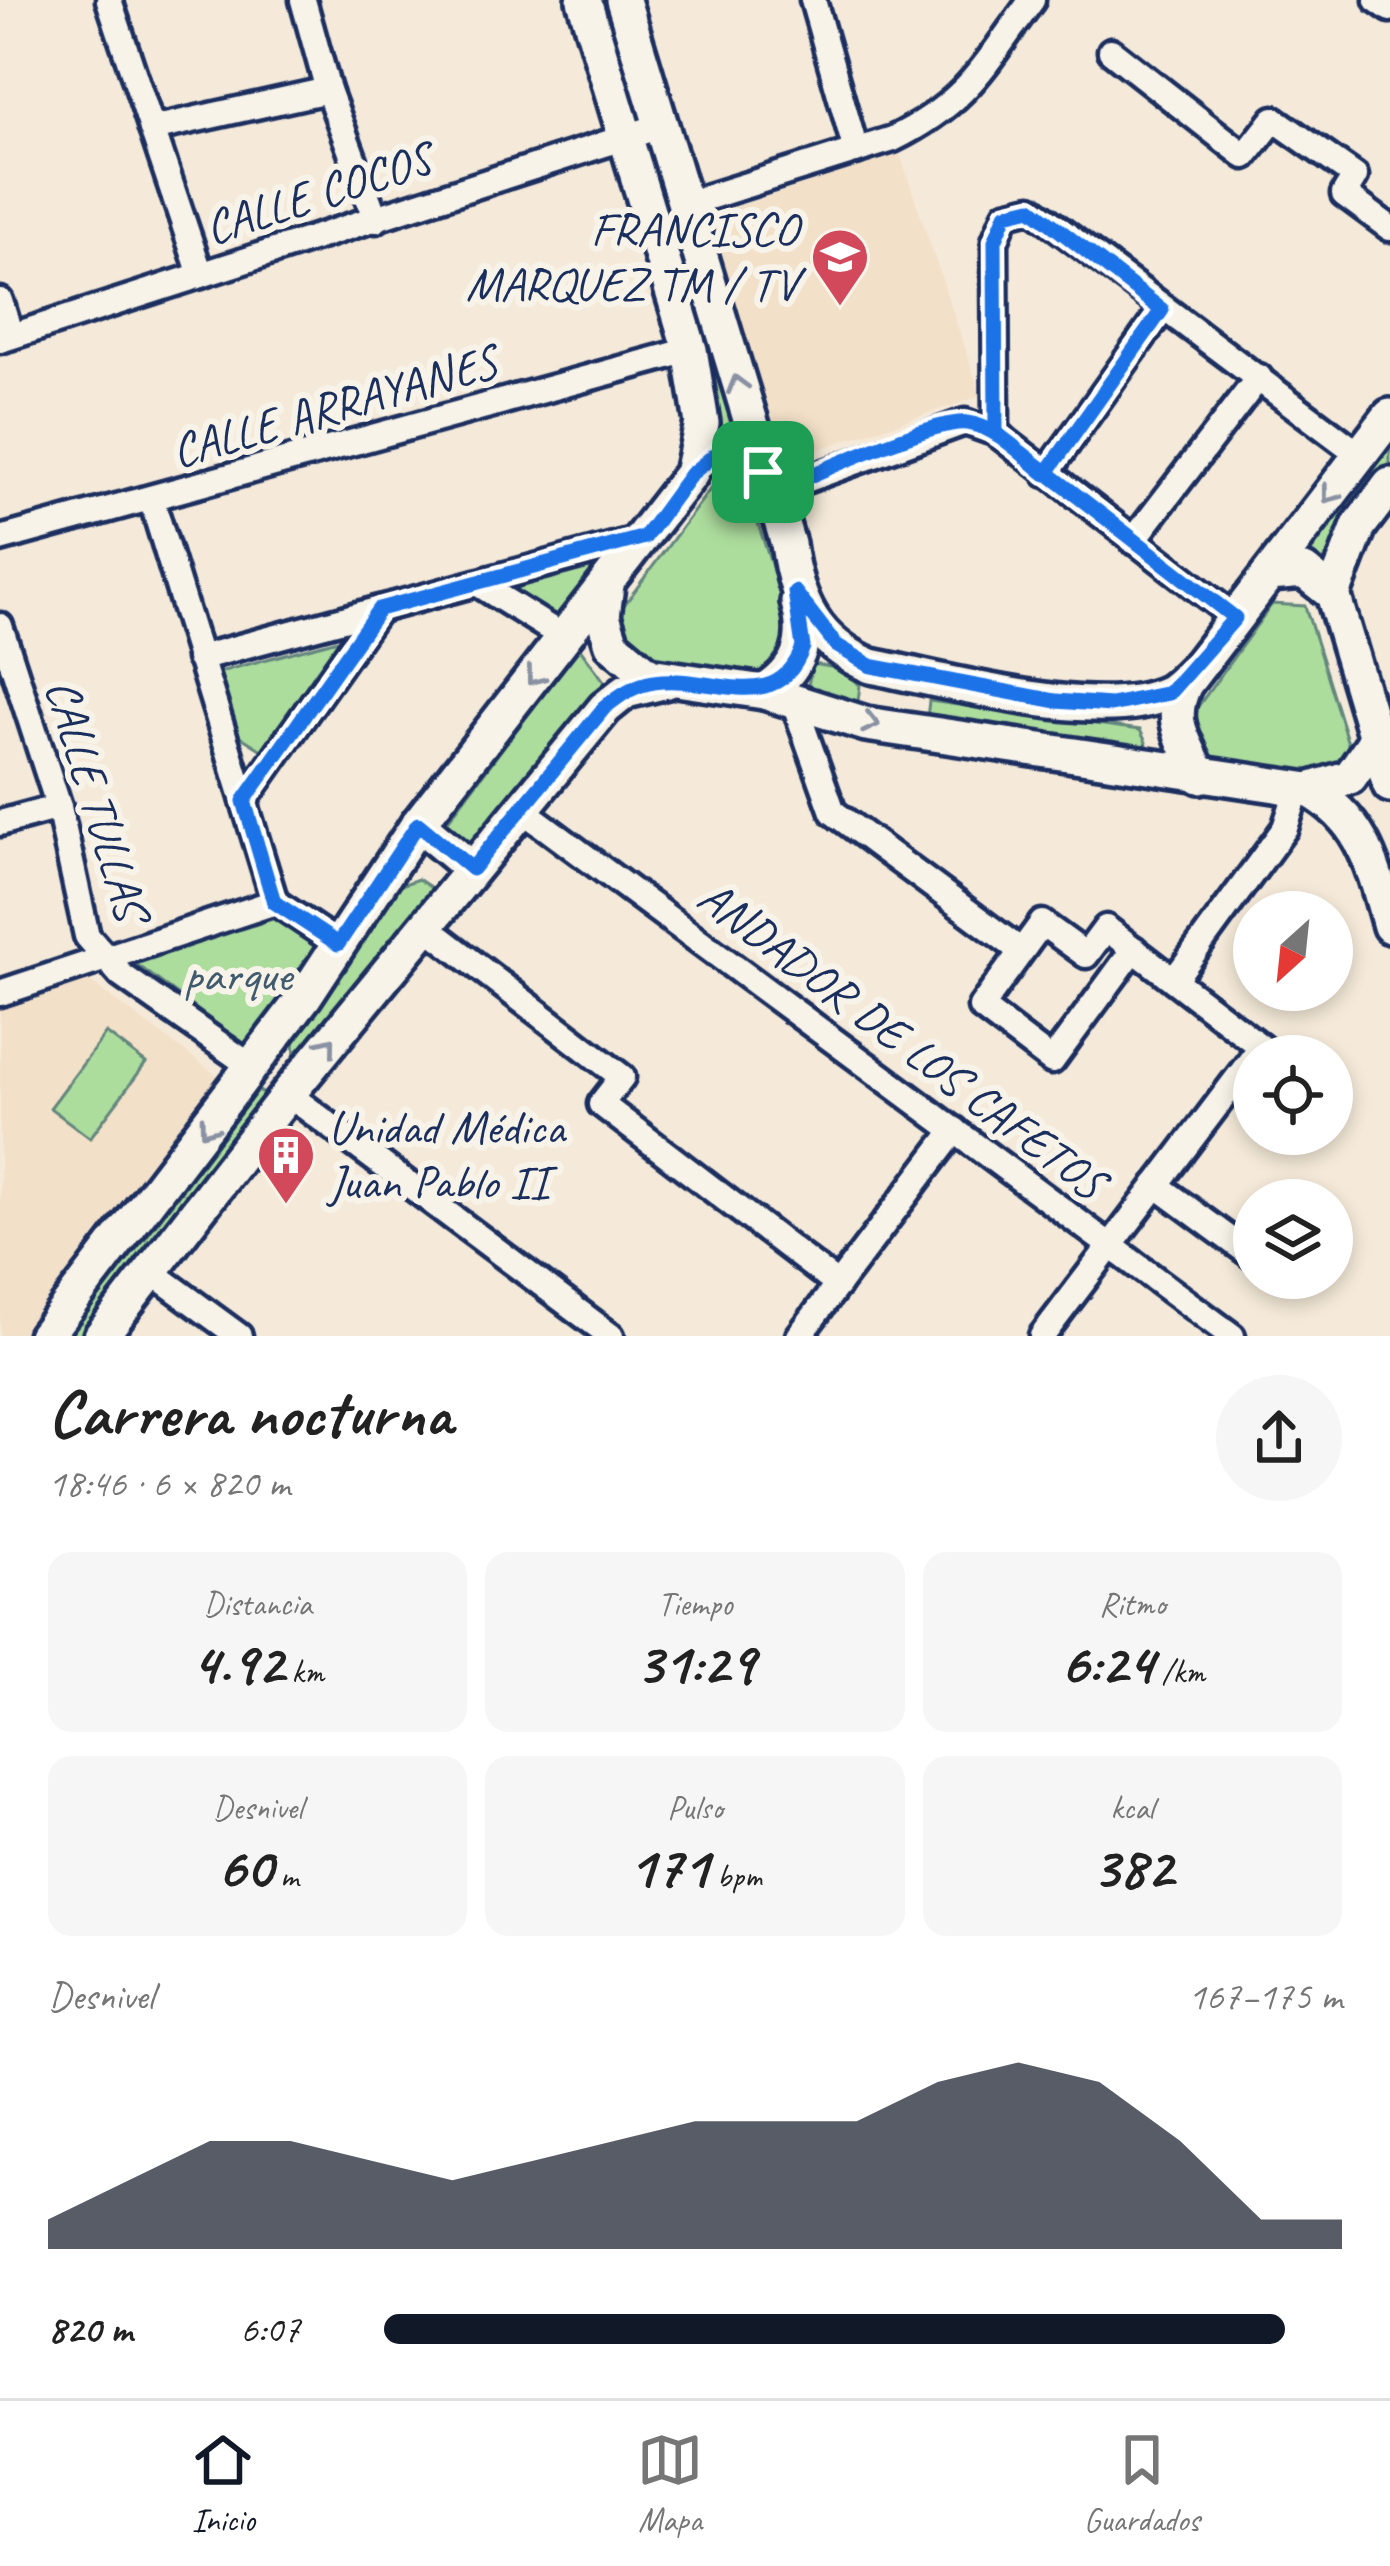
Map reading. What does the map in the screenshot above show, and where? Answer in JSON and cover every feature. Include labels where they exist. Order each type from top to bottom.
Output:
[{"type":"street","points":[[109,0],[201,275]]},
{"type":"street","points":[[303,0],[328,90],[376,220]]},
{"type":"street","points":[[584,0],[690,350],[702,423],[691,474]]},
{"type":"street","points":[[623,0],[788,544],[803,647],[778,696],[833,812],[1021,951]]},
{"type":"street","points":[[813,0],[856,151]]},
{"type":"street","points":[[683,205],[856,151],[925,123],[958,100],[1032,0]]},
{"type":"street","points":[[1377,0],[1390,9]]},
{"type":"street","points":[[1112,51],[1245,156],[1274,118],[1355,176],[1344,194],[1390,228]]},
{"type":"street","points":[[152,129],[328,90]]},
{"type":"street","name":"CALLE COCOS","points":[[6,338],[661,126]]},
{"type":"street","points":[[996,433],[995,241],[1006,214],[1031,208],[1360,455]]},
{"type":"street","points":[[0,301],[6,338]]},
{"type":"street","points":[[1046,474],[1162,310]]},
{"type":"street","name":"CALLE ARRAYANES","points":[[0,539],[690,350]]},
{"type":"street","points":[[1133,542],[1258,377]]},
{"type":"street","points":[[1200,776],[1176,721],[1180,696],[1195,669],[1390,416]]},
{"type":"street","points":[[767,482],[965,422],[996,433],[1235,618]]},
{"type":"street","points":[[45,1336],[251,1067],[418,824],[691,474],[706,459],[726,452],[747,456],[767,482]]},
{"type":"street","points":[[1333,594],[1359,526],[1390,485]]},
{"type":"street","points":[[152,501],[274,902],[338,944]]},
{"type":"street","points":[[199,658],[645,537]]},
{"type":"street","points":[[1270,574],[1304,571],[1333,594],[1390,784]]},
{"type":"street","points":[[476,583],[565,638]]},
{"type":"street","points":[[607,585],[606,630],[622,657],[649,675],[778,696],[866,724],[1304,789],[1350,777],[1376,740]]},
{"type":"street","points":[[795,592],[822,630],[851,658],[987,689],[1111,705],[1169,693],[1195,669]]},
{"type":"street","points":[[244,801],[379,609]]},
{"type":"street","name":"CALLE TULLAS","points":[[2,641],[59,807],[87,936],[105,958],[251,1067]]},
{"type":"street","points":[[101,1336],[288,1094],[604,708],[626,691],[675,681]]},
{"type":"street","points":[[1360,686],[1390,707]]},
{"type":"street","points":[[1304,789],[1353,822],[1365,843],[1390,926]]},
{"type":"street","points":[[1174,980],[1285,827],[1304,789]]},
{"type":"street","points":[[0,823],[59,807]]},
{"type":"street","name":"ANDADOR DE LOS CAFETOS","points":[[521,809],[1232,1336]]},
{"type":"street","points":[[418,824],[472,869]]},
{"type":"street","points":[[0,993],[274,902]]},
{"type":"street","points":[[1042,1336],[1261,1047],[1134,949],[1106,928],[1086,956],[1042,923],[981,1007],[1052,1061],[1134,949]]},
{"type":"street","points":[[425,926],[622,1077],[601,1104],[838,1285]]},
{"type":"street","points":[[288,1094],[611,1336]]},
{"type":"street","points":[[799,1336],[955,1130]]},
{"type":"street","points":[[1156,1185],[1233,1242]]},
{"type":"street","points":[[153,1273],[239,1336]]},
{"type":"shaded area","name":"FRANCISCO MARQUEZ TM / TV","points":[[900,154],[981,396],[779,462],[699,219]]},
{"type":"shaded area","points":[[85,978],[222,1079],[25,1336],[0,1336],[0,1006]]},
{"type":"green space","points":[[649,139],[740,445],[716,445],[716,422],[644,141]]},
{"type":"green space","points":[[1390,440],[1390,463],[1338,533],[1324,571],[1297,562]]},
{"type":"green space","points":[[720,476],[745,483],[789,620],[789,660],[764,680],[641,657],[613,620]]},
{"type":"green space","points":[[598,555],[610,562],[562,626],[491,584]]},
{"type":"green space","points":[[1272,604],[1305,606],[1351,753],[1344,780],[1200,776],[1178,734]]},
{"type":"green space","points":[[345,638],[265,752],[230,730],[212,674]]},
{"type":"green space","points":[[579,647],[607,685],[473,861],[440,831]]},
{"type":"green space","points":[[813,664],[836,668],[860,685],[858,701],[848,710],[806,693]]},
{"type":"green space","points":[[929,701],[1140,730],[1146,742],[1137,768],[925,734]]},
{"type":"green space","points":[[418,879],[430,887],[434,903],[302,1060],[295,1058],[294,1040],[393,888]]},
{"type":"green space","name":"parque","points":[[269,910],[322,944],[251,1050],[127,957]]},
{"type":"green space","points":[[106,1033],[146,1063],[90,1138],[50,1108]]},
{"type":"green space","points":[[258,1090],[274,1102],[88,1336],[54,1336],[144,1240]]},
{"type":"place","name":"FRANCISCO MARQUEZ TM / TV","points":[[840,308]]},
{"type":"place","name":"Unidad Médica Juan Pablo II","points":[[286,1206]]},
{"type":"route","points":[[763,472],[737,452],[716,454],[691,474],[645,537],[379,609],[244,801],[274,902],[338,944],[418,824],[472,869],[604,708],[626,691],[651,682],[675,681],[764,692],[778,683],[803,647],[795,592],[836,645],[871,666],[1056,701],[1111,705],[1169,693],[1195,669],[1235,618],[1046,474],[996,433],[995,241],[1006,214],[1031,208],[1162,310],[1046,474],[996,433],[965,422],[932,430],[770,493],[763,472]]}]
